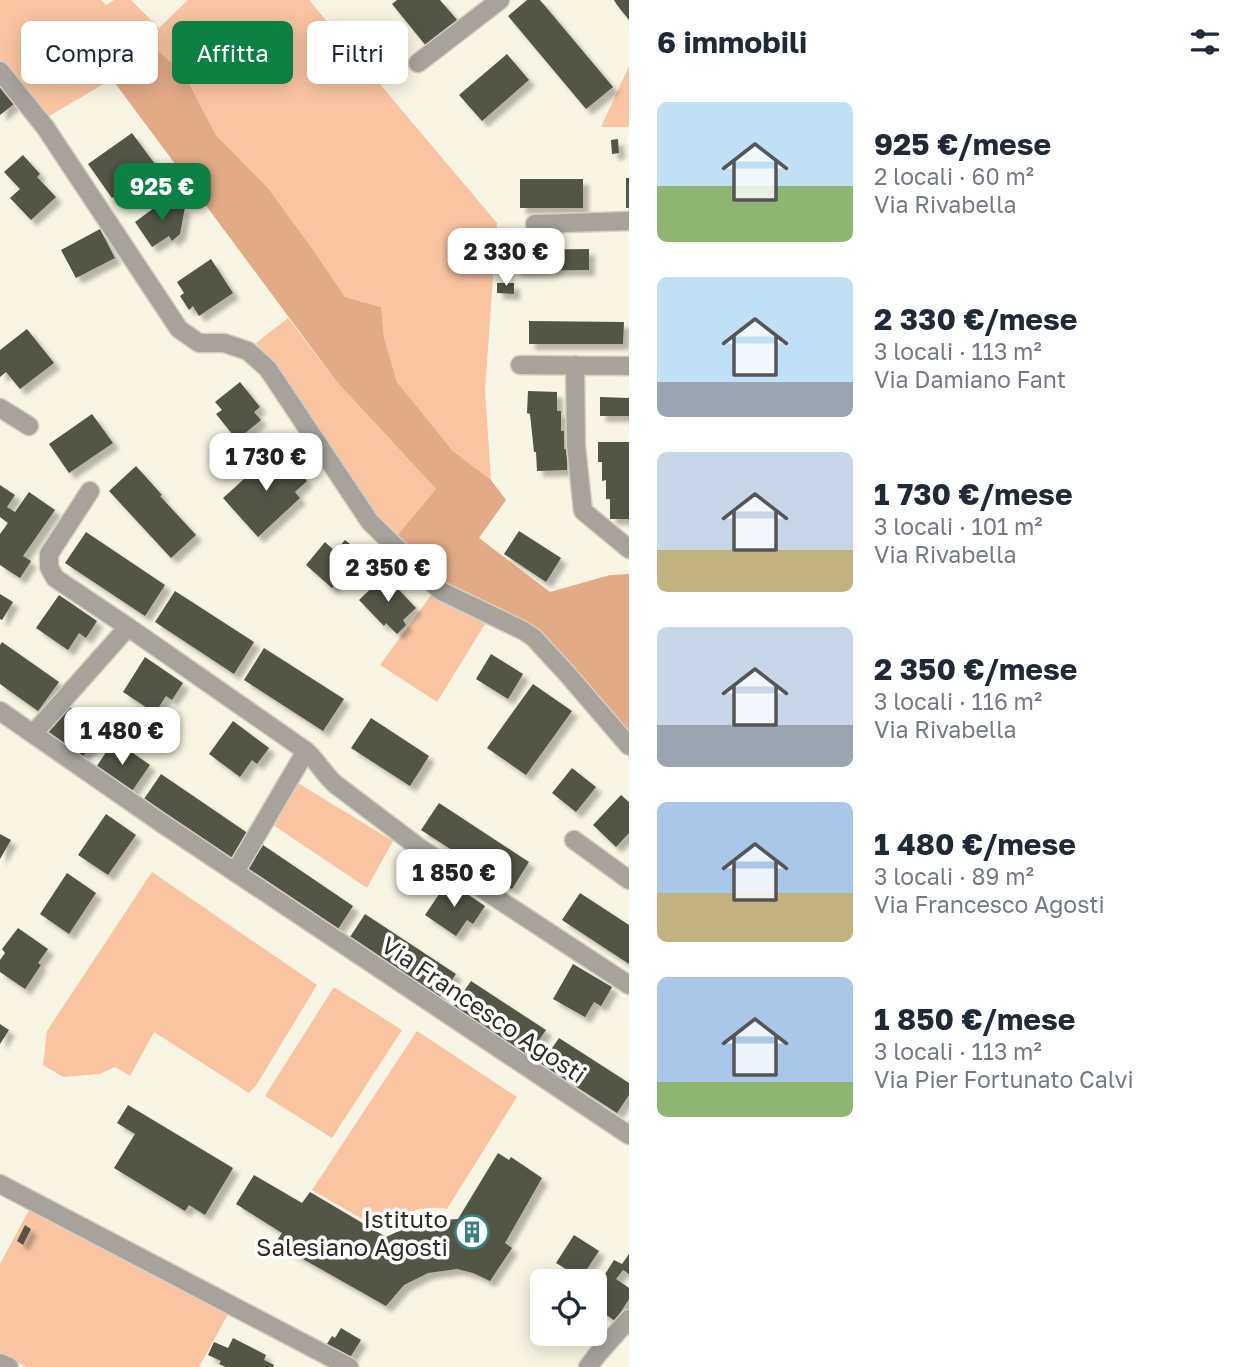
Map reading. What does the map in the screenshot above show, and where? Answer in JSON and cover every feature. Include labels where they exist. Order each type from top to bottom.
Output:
[{"type":"street","points":[[418,63],[500,0]]},
{"type":"street","points":[[0,71],[45,127],[179,329],[200,343],[224,343],[248,351],[268,369],[370,522],[441,591],[534,638],[629,746]]},
{"type":"street","points":[[535,224],[629,221]]},
{"type":"street","points":[[520,365],[629,366]]},
{"type":"street","points":[[575,365],[576,446],[583,511],[629,549]]},
{"type":"street","points":[[0,408],[29,426]]},
{"type":"street","points":[[90,491],[49,554],[49,567],[55,578],[306,751],[335,784],[417,846],[629,985]]},
{"type":"street","points":[[33,734],[128,627]]},
{"type":"street","name":"Via Francesco Agosti","points":[[0,711],[235,872],[629,1135]]},
{"type":"street","points":[[235,872],[306,751]]},
{"type":"street","points":[[574,840],[629,880]]},
{"type":"street","points":[[0,1184],[349,1367]]},
{"type":"street","points":[[588,1367],[629,1319]]},
{"type":"street","points":[[0,1363],[9,1367]]},
{"type":"shaded area","points":[[0,0],[101,0],[106,5],[114,0],[131,0],[152,21],[21,21],[21,84],[104,84],[46,118],[0,74]]},
{"type":"shaded area","points":[[188,0],[309,0],[327,21],[307,21],[307,84],[380,84],[497,223],[485,390],[491,480],[453,451],[397,382],[384,337],[381,307],[345,297],[268,188],[216,135],[189,84],[293,84],[293,21],[172,21],[172,69],[158,65],[158,27]]},
{"type":"shaded area","points":[[158,51],[172,63],[172,84],[189,84],[216,135],[268,188],[345,297],[381,307],[384,337],[397,382],[453,451],[491,480],[506,500],[479,538],[550,592],[610,575],[629,574],[629,736],[548,650],[440,583],[395,538],[436,489],[337,382],[116,84],[158,84]]},
{"type":"shaded area","points":[[629,66],[629,127],[601,127]]},
{"type":"shaded area","points":[[288,318],[337,382],[436,489],[395,538],[346,478],[256,343]]},
{"type":"shaded area","points":[[440,583],[490,616],[437,702],[380,665]]},
{"type":"shaded area","points":[[293,780],[393,841],[367,888],[267,821]]},
{"type":"shaded area","points":[[152,872],[317,985],[249,1093],[154,1032],[130,1076],[115,1067],[100,1074],[63,1077],[43,1065],[47,1031]]},
{"type":"shaded area","points":[[334,987],[402,1030],[332,1138],[265,1096]]},
{"type":"shaded area","points":[[417,1031],[517,1097],[447,1209],[419,1209],[376,1227],[312,1190]]},
{"type":"shaded area","points":[[36,1197],[232,1307],[199,1367],[26,1367],[0,1353],[0,1264]]},
{"type":"building","points":[[397,0],[440,0],[458,21],[427,47],[392,4]]},
{"type":"building","points":[[527,0],[540,0],[613,87],[586,109],[508,16]]},
{"type":"building","points":[[614,0],[629,0],[629,20],[617,5]]},
{"type":"building","points":[[507,54],[529,80],[482,121],[459,95]]},
{"type":"building","points":[[0,85],[14,104],[0,115]]},
{"type":"building","points":[[132,133],[160,171],[132,191],[129,186],[112,198],[88,164]]},
{"type":"building","points":[[618,139],[619,153],[612,154],[611,140]]},
{"type":"building","points":[[23,155],[40,174],[37,177],[56,197],[31,220],[10,198],[20,189],[4,172]]},
{"type":"building","points":[[626,178],[629,178],[629,208],[626,208]]},
{"type":"building","points":[[520,179],[583,179],[583,208],[520,208]]},
{"type":"building","points":[[162,202],[185,207],[180,234],[172,241],[169,236],[152,247],[135,222]]},
{"type":"building","points":[[100,229],[115,258],[76,278],[61,250]]},
{"type":"building","points":[[589,249],[589,270],[515,271],[515,250]]},
{"type":"building","points":[[211,259],[233,293],[199,316],[193,306],[189,310],[180,296],[184,293],[177,282]]},
{"type":"building","points":[[497,283],[514,283],[514,294],[497,293]]},
{"type":"building","points":[[529,321],[624,322],[623,344],[529,344]]},
{"type":"building","points":[[27,329],[54,363],[20,389],[6,372],[0,377],[0,350]]},
{"type":"building","points":[[240,382],[260,407],[254,412],[261,420],[237,440],[216,414],[222,410],[215,402]]},
{"type":"building","points":[[528,391],[557,392],[557,411],[561,411],[564,449],[568,449],[567,470],[537,471],[530,414],[527,413]]},
{"type":"building","points":[[600,397],[629,398],[629,416],[600,416]]},
{"type":"building","points":[[92,414],[113,443],[69,473],[49,444]]},
{"type":"building","points":[[598,442],[629,442],[629,519],[610,519],[606,480],[602,481],[602,462],[598,462]]},
{"type":"building","points":[[277,449],[307,481],[295,492],[300,498],[258,537],[223,498]]},
{"type":"building","points":[[136,466],[196,535],[171,558],[109,491]]},
{"type":"building","points":[[0,485],[15,495],[7,507],[15,512],[29,492],[55,510],[23,556],[31,561],[20,578],[0,565],[0,534],[8,523],[0,517]]},
{"type":"building","points":[[519,531],[561,558],[546,582],[504,554]]},
{"type":"building","points":[[86,532],[165,585],[145,616],[65,563]]},
{"type":"building","points":[[345,540],[366,557],[344,583],[340,579],[332,588],[306,565],[325,542],[335,551]]},
{"type":"building","points":[[385,575],[416,608],[403,620],[406,625],[397,634],[386,623],[384,626],[359,600]]},
{"type":"building","points":[[175,591],[254,642],[234,674],[155,622]]},
{"type":"building","points":[[0,594],[13,602],[2,620],[0,619]]},
{"type":"building","points":[[59,595],[97,621],[86,638],[79,633],[68,650],[36,628]]},
{"type":"building","points":[[2,642],[59,682],[38,711],[0,684]]},
{"type":"building","points":[[264,648],[344,699],[323,731],[244,680]]},
{"type":"building","points":[[491,654],[523,674],[508,699],[476,679]]},
{"type":"building","points":[[145,657],[183,683],[172,700],[166,696],[155,713],[123,692]]},
{"type":"building","points":[[533,684],[572,711],[526,775],[487,748]]},
{"type":"building","points":[[67,705],[102,731],[81,759],[46,733]]},
{"type":"building","points":[[371,718],[429,756],[410,786],[351,748]]},
{"type":"building","points":[[233,721],[269,748],[257,764],[252,760],[240,777],[209,754]]},
{"type":"building","points":[[114,740],[150,765],[130,794],[95,769]]},
{"type":"building","points":[[572,768],[596,787],[576,812],[552,793]]},
{"type":"building","points":[[161,774],[249,834],[232,860],[144,799]]},
{"type":"building","points":[[621,795],[629,802],[629,833],[616,847],[593,825]]},
{"type":"building","points":[[439,803],[529,862],[512,889],[421,830]]},
{"type":"building","points":[[106,814],[136,835],[108,875],[78,855]]},
{"type":"building","points":[[0,834],[11,840],[0,859]]},
{"type":"building","points":[[263,845],[353,906],[336,932],[246,871]]},
{"type":"building","points":[[67,873],[96,893],[69,934],[40,914]]},
{"type":"building","points":[[448,881],[485,906],[473,924],[467,920],[456,936],[425,915]]},
{"type":"building","points":[[580,893],[629,925],[629,964],[562,920]]},
{"type":"building","points":[[365,914],[456,974],[439,999],[348,940]]},
{"type":"building","points":[[18,928],[48,949],[25,989],[0,972],[0,960],[5,953],[2,949]]},
{"type":"building","points":[[573,964],[612,987],[601,1006],[594,1002],[585,1017],[553,999]]},
{"type":"building","points":[[471,981],[546,1030],[528,1056],[453,1007]]},
{"type":"building","points":[[0,1024],[9,1030],[0,1044]]},
{"type":"building","points":[[559,1038],[629,1083],[629,1095],[617,1113],[541,1064]]},
{"type":"building","points":[[128,1105],[233,1168],[205,1215],[189,1205],[185,1211],[114,1168],[135,1134],[117,1123]]},
{"type":"building","name":"Istituto Salesiano Agosti","points":[[498,1153],[509,1160],[511,1157],[542,1178],[505,1243],[512,1248],[490,1281],[457,1269],[428,1273],[404,1285],[386,1306],[287,1250],[276,1242],[282,1233],[236,1204],[254,1175],[302,1203],[310,1192],[386,1237],[412,1225],[458,1219]]},
{"type":"building","points":[[25,1225],[31,1229],[23,1245],[17,1241]]},
{"type":"building","points":[[574,1235],[599,1251],[587,1269],[566,1269],[556,1263]]},
{"type":"building","points":[[629,1254],[629,1274],[623,1270],[616,1279],[629,1288],[629,1299],[615,1321],[607,1315],[607,1271],[614,1260],[622,1264]]},
{"type":"building","points":[[341,1328],[361,1340],[349,1359],[323,1350]]},
{"type":"building","points":[[233,1338],[266,1355],[264,1360],[274,1365],[273,1367],[226,1367],[219,1364],[221,1361],[208,1355],[214,1342],[228,1348]]},
{"type":"place","name":"Istituto Salesiano Agosti","points":[[472,1232]]}]
